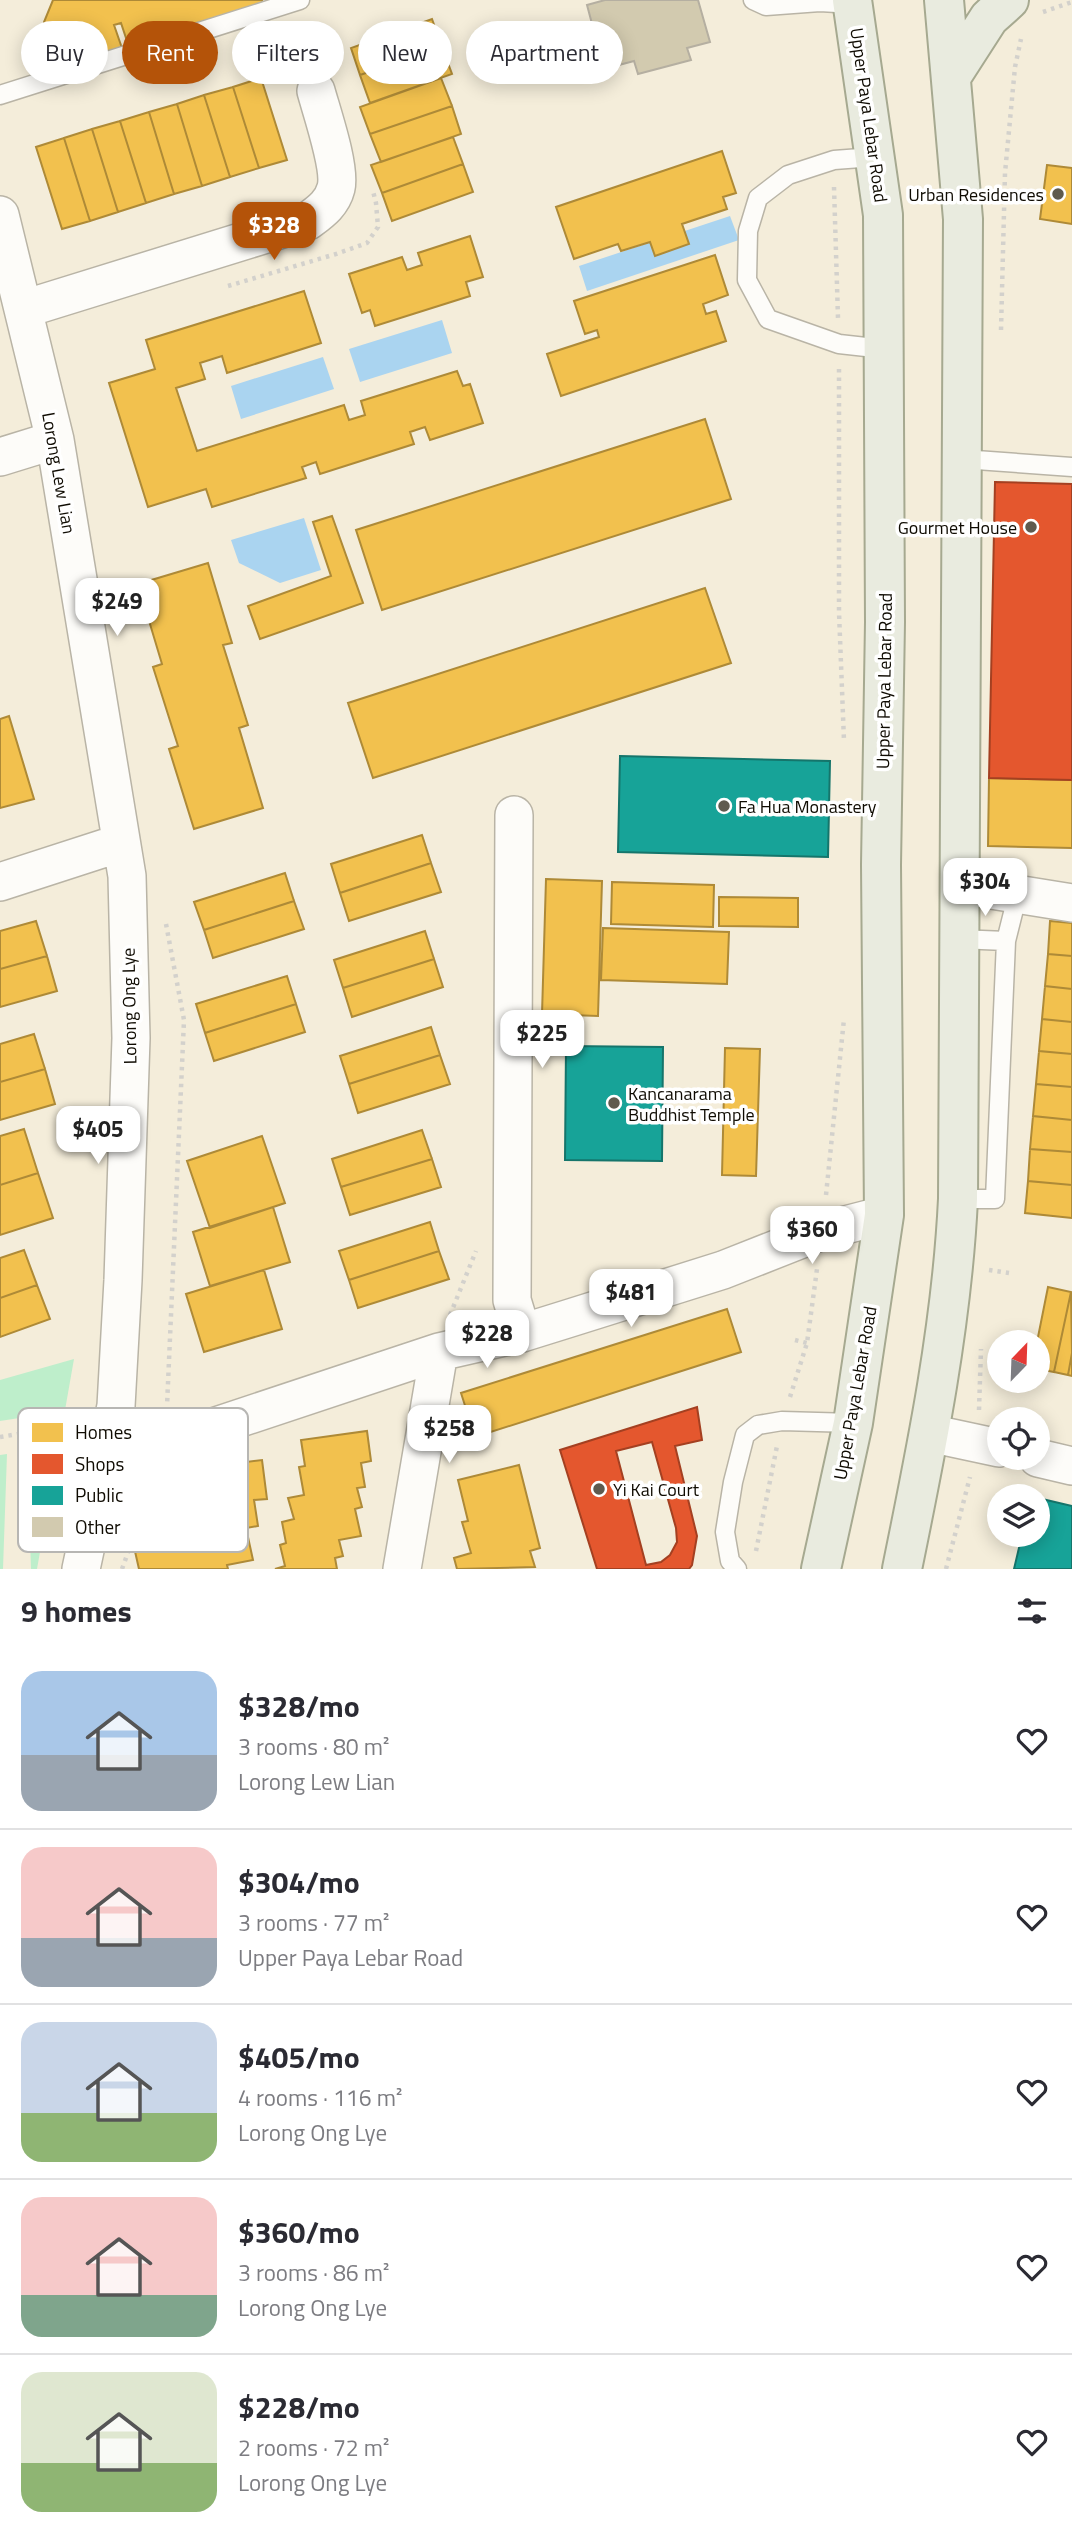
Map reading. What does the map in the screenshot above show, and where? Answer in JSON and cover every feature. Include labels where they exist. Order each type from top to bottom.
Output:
[{"type":"main road","points":[[902,1569],[929,1433],[955,1263],[958,1199],[963,219],[944,0]]},
{"type":"main road","points":[[951,77],[989,18],[1009,0]]},
{"type":"main road","name":"Upper Paya Lebar Road","points":[[821,1569],[853,1423],[884,1214],[881,866],[885,622],[883,215],[852,2]]},
{"type":"street","points":[[24,309],[308,221],[327,207],[337,187],[334,158],[316,91]]},
{"type":"street","name":"Lorong Lew Lian","points":[[0,215],[55,440],[122,846]]},
{"type":"street","points":[[0,457],[55,440]]},
{"type":"street","points":[[514,815],[512,1300],[522,1333]]},
{"type":"street","points":[[0,882],[108,847],[122,846]]},
{"type":"street","name":"Lorong Ong Lye","points":[[116,1408],[131,1038],[127,876],[122,846]]},
{"type":"street","points":[[960,885],[1072,903]]},
{"type":"street","points":[[248,1415],[439,1352],[522,1333],[723,1270],[822,1231],[884,1214]]},
{"type":"street","points":[[402,1569],[439,1352]]},
{"type":"street","points":[[929,1433],[987,1445]]},
{"type":"street","points":[[1050,1461],[1072,1466]]},
{"type":"lane","points":[[0,95],[300,0]]},
{"type":"lane","points":[[753,0],[766,6],[852,2]]},
{"type":"lane","points":[[874,157],[834,160],[788,175],[758,198],[748,231],[747,279],[768,319],[839,344],[884,349]]},
{"type":"lane","points":[[962,459],[1072,467]]},
{"type":"lane","points":[[958,1199],[995,1199],[1006,942],[1018,893]]},
{"type":"lane","points":[[958,939],[1006,942]]},
{"type":"lane","points":[[737,1569],[730,1561],[725,1532],[733,1482],[745,1435],[758,1425],[782,1421],[853,1423]]},
{"type":"path","points":[[834,160],[839,344],[839,612],[845,747]]},
{"type":"path","points":[[822,1231],[844,1017]]},
{"type":"path","points":[[984,1269],[1009,1273]]},
{"type":"path","points":[[795,1340],[807,1343]]},
{"type":"path","points":[[0,1437],[18,1434]]},
{"type":"green space","points":[[74,1359],[65,1408],[18,1408],[18,1418],[0,1421],[0,1380]]},
{"type":"green space","points":[[7,1454],[3,1569],[0,1569],[0,1455]]},
{"type":"green space","points":[[30,1552],[40,1552],[37,1569],[31,1569]]},
{"type":"water","points":[[730,216],[739,240],[587,291],[579,266]]},
{"type":"water","points":[[442,320],[452,353],[360,382],[349,349]]},
{"type":"water","points":[[323,357],[334,389],[241,419],[231,386]]},
{"type":"water","points":[[304,518],[321,570],[280,583],[239,563],[231,540]]},
{"type":"building: Homes","points":[[53,0],[262,0],[263,4],[210,21],[122,21],[122,26],[121,23],[114,25],[122,51],[108,56],[108,21],[44,21]]},
{"type":"building: Homes","points":[[358,45],[358,69],[351,48]]},
{"type":"building: Homes","points":[[263,84],[287,160],[259,168],[233,87]]},
{"type":"building: Homes","points":[[363,84],[424,84],[370,103]]},
{"type":"building: Homes","points":[[424,84],[443,84],[452,106],[370,134],[360,107]]},
{"type":"building: Homes","points":[[233,87],[259,168],[230,177],[204,95]]},
{"type":"building: Homes","points":[[204,95],[230,177],[202,186],[177,104]]},
{"type":"building: Homes","points":[[177,104],[202,186],[174,194],[149,112]]},
{"type":"building: Homes","points":[[452,106],[461,134],[381,162],[370,134]]},
{"type":"building: Homes","points":[[149,112],[174,194],[146,203],[120,121]]},
{"type":"building: Homes","points":[[120,121],[146,203],[118,212],[92,129]]},
{"type":"building: Homes","points":[[92,129],[118,212],[90,221],[64,138]]},
{"type":"building: Homes","points":[[453,137],[463,164],[382,193],[371,165]]},
{"type":"building: Homes","points":[[64,138],[90,221],[62,229],[36,147]]},
{"type":"building: Homes","points":[[722,151],[736,193],[723,197],[727,209],[682,224],[689,244],[655,256],[650,242],[621,251],[618,244],[574,259],[556,207]]},
{"type":"building: Homes","points":[[463,164],[473,192],[392,221],[382,193]]},
{"type":"building: Homes","name":"Urban Residences","points":[[1047,165],[1072,168],[1072,224],[1040,219]]},
{"type":"building: Homes","points":[[470,236],[483,277],[466,282],[470,296],[375,326],[370,310],[362,313],[349,274],[402,257],[407,270],[422,265],[418,253]]},
{"type":"building: Homes","points":[[715,255],[728,295],[703,304],[706,314],[716,311],[726,341],[561,396],[547,354],[599,337],[597,330],[585,334],[574,301]]},
{"type":"building: Homes","points":[[304,291],[321,343],[227,373],[222,356],[200,363],[205,379],[176,388],[197,451],[344,405],[349,420],[365,415],[361,401],[457,371],[463,386],[470,384],[483,423],[430,440],[425,427],[410,432],[414,444],[320,474],[316,462],[302,467],[306,478],[212,507],[206,489],[148,507],[109,383],[155,369],[146,340]]},
{"type":"building: Homes","points":[[705,419],[731,499],[382,610],[356,530]]},
{"type":"building: Homes","points":[[332,516],[363,603],[260,639],[248,606],[331,576],[313,522]]},
{"type":"building: Homes","points":[[208,563],[232,643],[223,645],[248,725],[239,728],[263,808],[194,829],[169,749],[178,746],[153,667],[162,664],[138,584]]},
{"type":"building: Homes","points":[[705,588],[731,663],[373,778],[348,703]]},
{"type":"building: Homes","points":[[9,716],[34,799],[0,808],[0,719]]},
{"type":"building: Homes","points":[[989,778],[1072,780],[1072,848],[988,846]]},
{"type":"building: Homes","points":[[422,835],[431,863],[340,893],[331,864]]},
{"type":"building: Homes","points":[[431,863],[441,892],[349,921],[340,893]]},
{"type":"building: Homes","points":[[285,873],[294,901],[204,930],[194,902]]},
{"type":"building: Homes","points":[[546,879],[602,881],[598,1016],[542,1014]]},
{"type":"building: Homes","points":[[612,882],[714,885],[713,927],[611,924]]},
{"type":"building: Homes","points":[[719,897],[798,898],[798,927],[719,926]]},
{"type":"building: Homes","points":[[294,901],[304,929],[213,958],[204,930]]},
{"type":"building: Homes","points":[[36,921],[47,956],[0,969],[0,931]]},
{"type":"building: Homes","points":[[1050,921],[1072,923],[1072,956],[1048,954]]},
{"type":"building: Homes","points":[[603,928],[729,932],[727,984],[601,980]]},
{"type":"building: Homes","points":[[425,931],[434,959],[343,988],[334,960]]},
{"type":"building: Homes","points":[[1048,954],[1072,956],[1072,989],[1045,986]]},
{"type":"building: Homes","points":[[47,956],[57,991],[0,1007],[0,969]]},
{"type":"building: Homes","points":[[434,959],[443,987],[352,1017],[343,988]]},
{"type":"building: Homes","points":[[287,976],[296,1004],[205,1033],[196,1004]]},
{"type":"building: Homes","points":[[1045,986],[1072,989],[1072,1022],[1042,1019]]},
{"type":"building: Homes","points":[[296,1004],[305,1032],[214,1061],[205,1033]]},
{"type":"building: Homes","points":[[1042,1019],[1072,1022],[1072,1054],[1039,1051]]},
{"type":"building: Homes","points":[[431,1027],[440,1055],[349,1084],[340,1056]]},
{"type":"building: Homes","points":[[34,1034],[45,1069],[0,1082],[0,1044]]},
{"type":"building: Homes","points":[[725,1048],[760,1049],[756,1176],[722,1175]]},
{"type":"building: Homes","points":[[1039,1051],[1072,1054],[1072,1087],[1036,1084]]},
{"type":"building: Homes","points":[[440,1055],[450,1084],[358,1113],[349,1084]]},
{"type":"building: Homes","points":[[45,1069],[55,1104],[0,1120],[0,1082]]},
{"type":"building: Homes","points":[[1036,1084],[1072,1087],[1072,1120],[1033,1116]]},
{"type":"building: Homes","points":[[1033,1116],[1072,1120],[1072,1152],[1030,1149]]},
{"type":"building: Homes","points":[[24,1129],[38,1173],[0,1185],[0,1136]]},
{"type":"building: Homes","points":[[422,1130],[432,1159],[341,1187],[332,1159]]},
{"type":"building: Homes","points":[[262,1136],[285,1203],[210,1228],[187,1161]]},
{"type":"building: Homes","points":[[1030,1149],[1072,1152],[1072,1185],[1028,1181]]},
{"type":"building: Homes","points":[[432,1159],[441,1187],[350,1215],[341,1187]]},
{"type":"building: Homes","points":[[38,1173],[53,1218],[0,1235],[0,1185]]},
{"type":"building: Homes","points":[[1028,1181],[1072,1185],[1072,1218],[1025,1213]]},
{"type":"building: Homes","points":[[273,1207],[290,1262],[210,1286],[193,1232]]},
{"type":"building: Homes","points":[[430,1222],[439,1251],[349,1280],[339,1251]]},
{"type":"building: Homes","points":[[24,1250],[37,1285],[0,1298],[0,1258]]},
{"type":"building: Homes","points":[[439,1251],[449,1279],[358,1308],[349,1280]]},
{"type":"building: Homes","points":[[264,1270],[282,1329],[204,1352],[186,1294]]},
{"type":"building: Homes","points":[[37,1285],[50,1319],[0,1337],[0,1298]]},
{"type":"building: Homes","points":[[1048,1287],[1071,1292],[1054,1372],[1050,1371],[1050,1330],[1039,1330]]},
{"type":"building: Homes","points":[[1071,1292],[1072,1353],[1068,1375],[1054,1372]]},
{"type":"building: Homes","points":[[727,1309],[741,1352],[475,1437],[461,1393]]},
{"type":"building: Homes","points":[[1072,1353],[1072,1376],[1068,1375]]},
{"type":"building: Homes","points":[[367,1431],[371,1461],[361,1463],[365,1487],[357,1488],[362,1507],[355,1509],[361,1536],[339,1540],[343,1556],[335,1558],[337,1569],[275,1569],[285,1566],[280,1545],[286,1543],[282,1522],[294,1519],[288,1498],[304,1495],[299,1467],[305,1466],[301,1440]]},
{"type":"building: Homes","points":[[262,1460],[267,1499],[254,1500],[258,1526],[248,1528],[248,1462]]},
{"type":"building: Homes","points":[[519,1465],[540,1548],[530,1551],[535,1567],[457,1569],[454,1558],[471,1553],[462,1522],[468,1521],[458,1480]]},
{"type":"building: Homes","points":[[248,1537],[253,1560],[227,1565],[228,1569],[139,1569],[135,1552],[248,1552]]},
{"type":"building: Shops","points":[[995,482],[1072,484],[1072,780],[989,778]]},
{"type":"building: Shops","name":"Yi Kai Court","points":[[697,1407],[702,1440],[675,1446],[697,1536],[689,1569],[597,1569],[560,1450]],"holes":[[[652,1442],[676,1528],[677,1542],[670,1555],[661,1562],[646,1565],[616,1451]]]},
{"type":"building: Public","name":"Fa Hua Monastery","points":[[620,756],[830,761],[828,857],[618,852]]},
{"type":"building: Public","name":"Kancanarama Buddhist Temple","points":[[566,1046],[663,1047],[662,1161],[565,1160]]},
{"type":"building: Public","points":[[1050,1501],[1072,1506],[1072,1569],[1014,1569],[1019,1547],[1050,1547]]},
{"type":"building: Other","points":[[605,0],[698,0],[710,42],[687,48],[691,60],[638,74],[634,61],[623,64],[623,21],[591,21],[587,5]]},
{"type":"place","name":"Urban Residences","points":[[1058,194]]},
{"type":"place","name":"Gourmet House","points":[[1031,527]]},
{"type":"place","name":"Fa Hua Monastery","points":[[724,806]]},
{"type":"place","name":"Kancanarama Buddhist Temple","points":[[614,1103]]},
{"type":"place","name":"Yi Kai Court","points":[[599,1489]]}]
